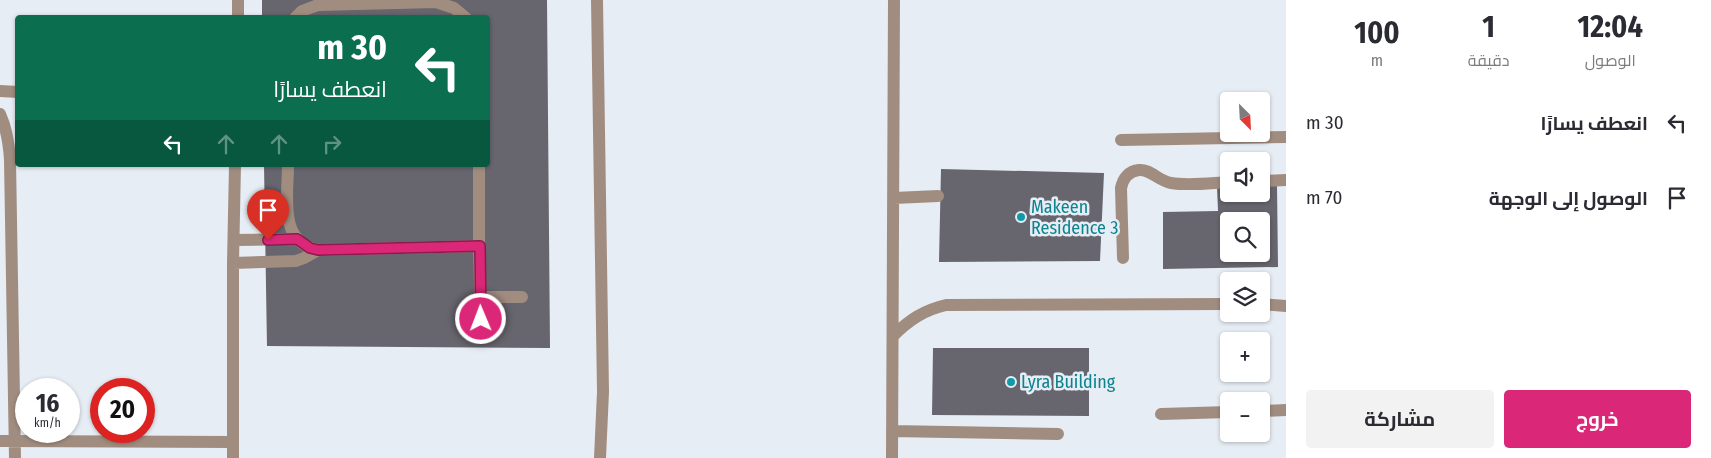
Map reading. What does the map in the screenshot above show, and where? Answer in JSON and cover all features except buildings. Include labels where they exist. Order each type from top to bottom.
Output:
[{"type":"street","points":[[238,0],[238,15]]},
{"type":"street","points":[[597,0],[603,392],[600,458]]},
{"type":"street","points":[[892,458],[894,0]]},
{"type":"street","points":[[298,15],[302,11],[318,5],[436,2],[454,8],[462,15]]},
{"type":"street","points":[[0,91],[15,92]]},
{"type":"street","points":[[0,114],[9,141],[10,160],[15,442],[0,442]]},
{"type":"street","points":[[1122,140],[1286,137]]},
{"type":"street","points":[[233,458],[235,167]]},
{"type":"street","points":[[288,167],[288,219],[297,239],[310,248],[318,250],[480,246]]},
{"type":"street","points":[[479,167],[481,319]]},
{"type":"street","points":[[1123,258],[1121,188],[1122,181],[1126,176],[1132,172],[1145,170],[1171,183],[1220,182]]},
{"type":"street","points":[[1270,181],[1286,180]]},
{"type":"street","points":[[894,198],[938,196]]},
{"type":"street","points":[[234,240],[297,239]]},
{"type":"street","points":[[233,263],[296,261],[318,250]]},
{"type":"street","points":[[480,297],[522,297]]},
{"type":"street","points":[[893,336],[917,316],[931,309],[946,305],[1220,304]]},
{"type":"street","points":[[1270,305],[1286,306]]},
{"type":"street","points":[[1270,411],[1286,410]]},
{"type":"street","points":[[1161,414],[1220,412]]},
{"type":"street","points":[[892,431],[1058,434]]},
{"type":"street","points":[[80,442],[233,442]]},
{"type":"street","points":[[15,443],[15,458]]},
{"type":"place","name":"Makeen Residence 3","points":[[1021,217]]},
{"type":"place","name":"Lyra Building","points":[[1011,382]]},
{"type":"route","points":[[268,240],[297,239],[303,245],[318,250],[480,246],[481,319]]}]
